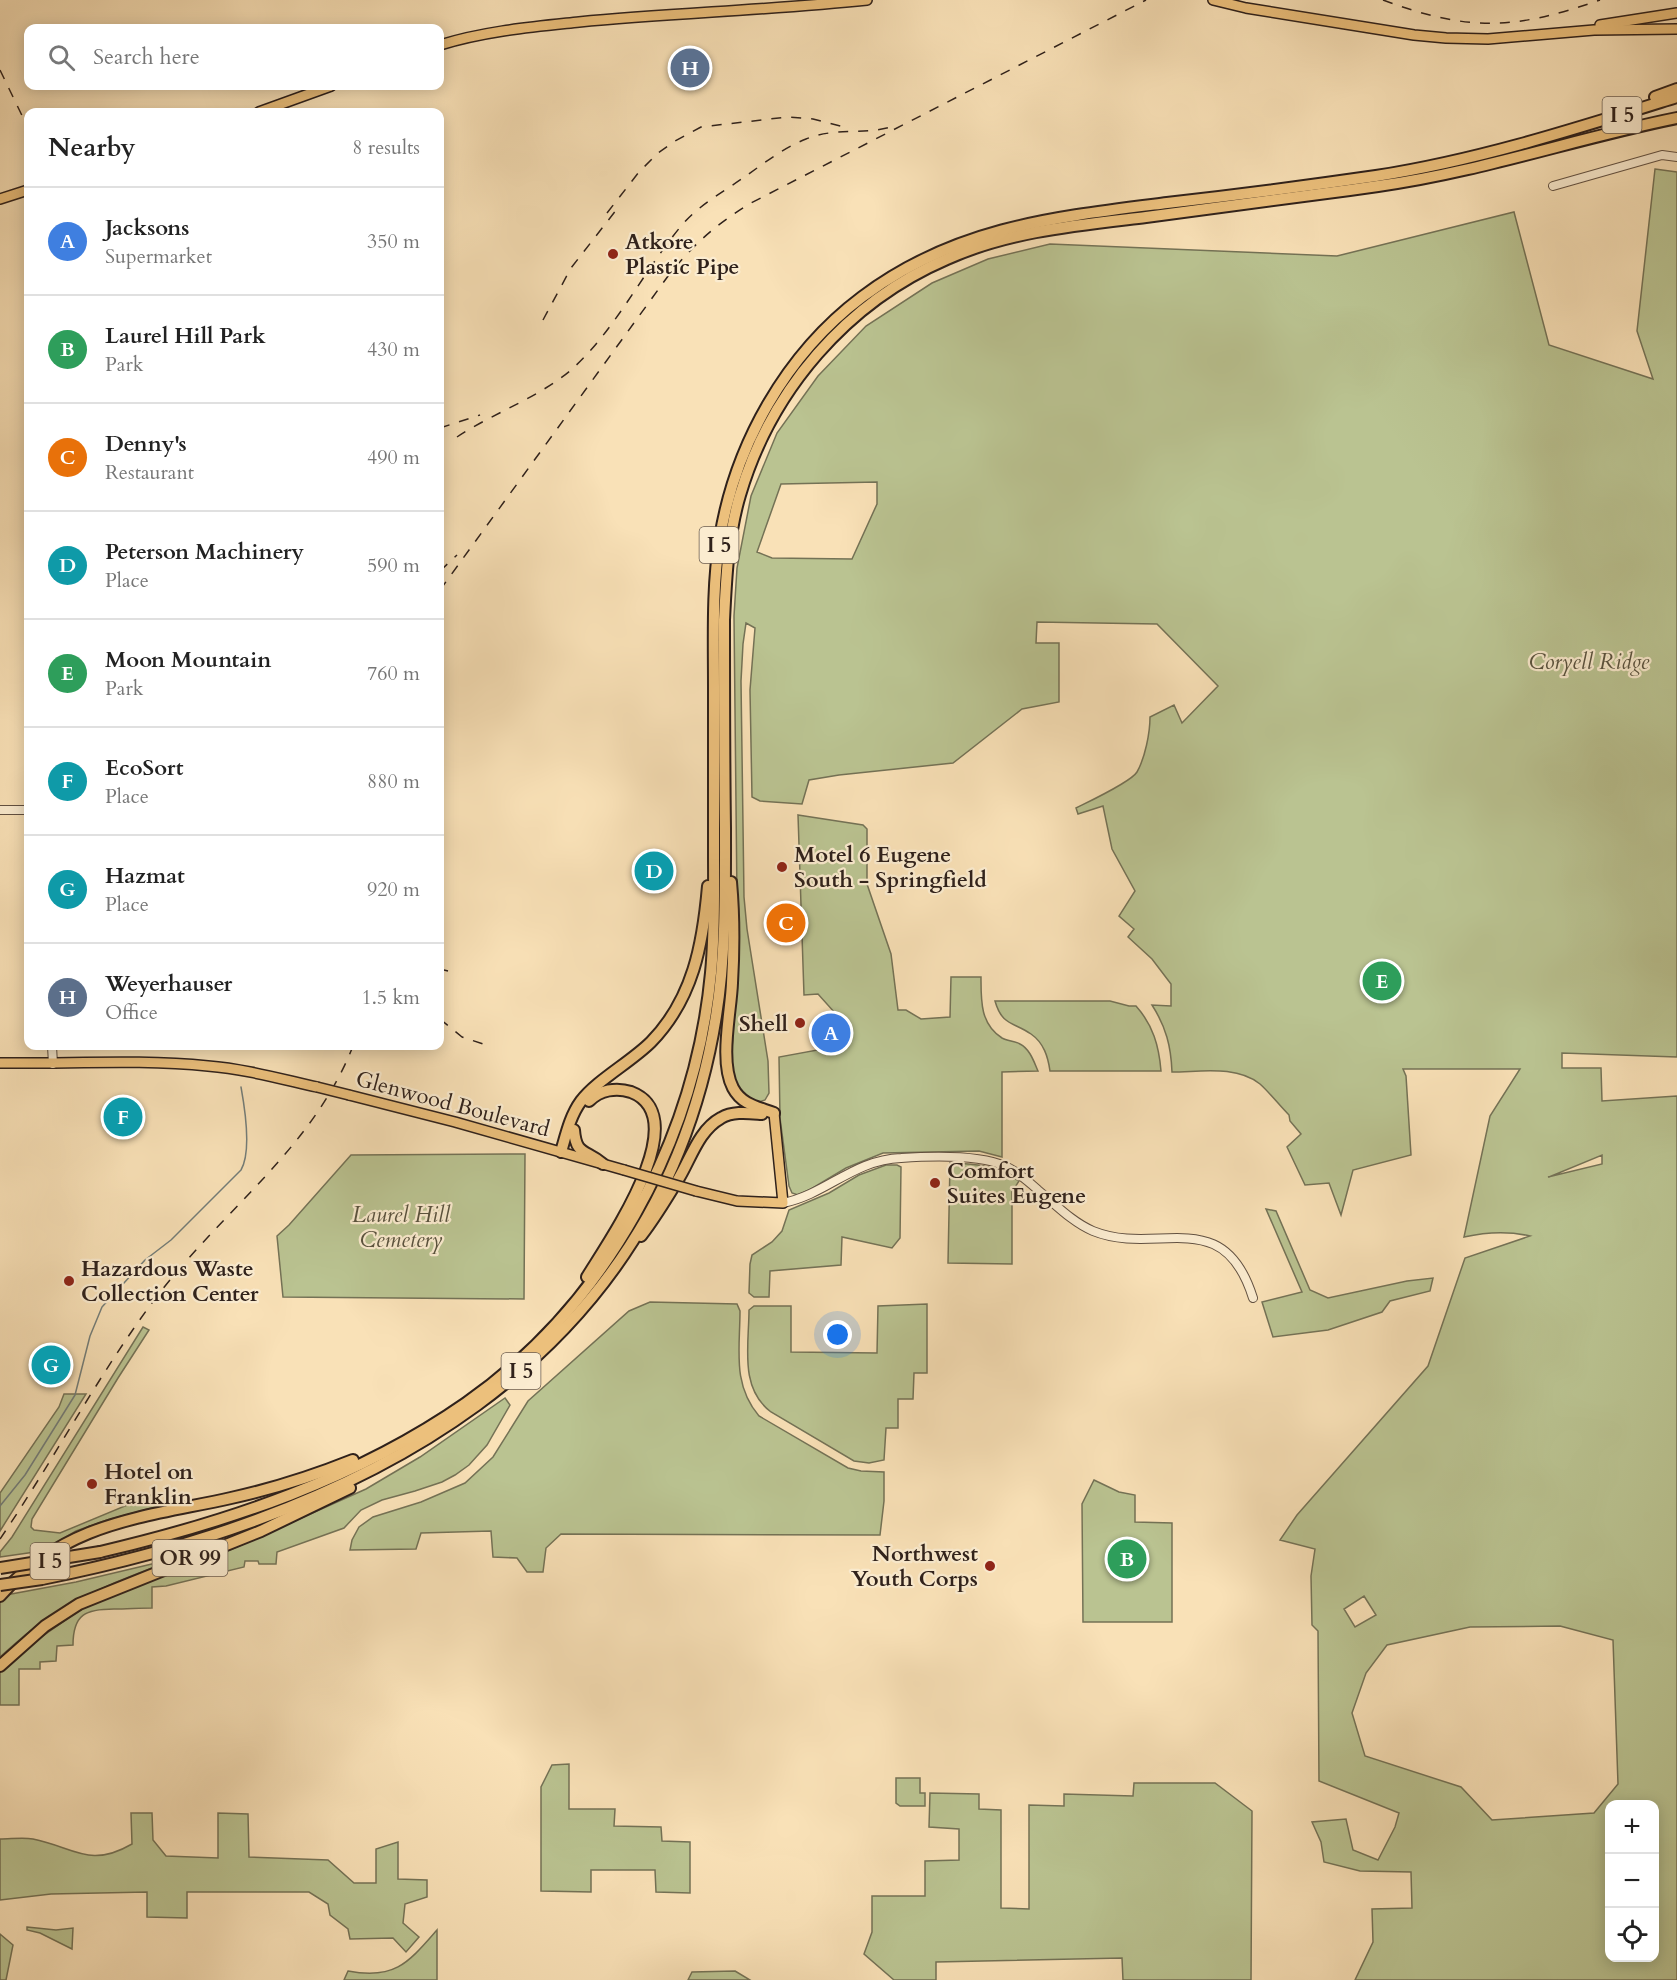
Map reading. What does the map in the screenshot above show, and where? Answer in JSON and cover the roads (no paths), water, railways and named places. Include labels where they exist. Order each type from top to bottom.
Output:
[{"type":"highway","points":[[1567,132],[1677,89]]},
{"type":"highway","name":"I 5","points":[[0,1585],[105,1566],[202,1540],[315,1497],[387,1462],[471,1412],[534,1359],[585,1306],[608,1278],[654,1204],[694,1108],[708,1057],[721,984],[724,941],[719,812],[716,575],[720,535],[729,493],[747,445],[776,391],[813,342],[855,302],[884,281],[926,257],[963,241],[1015,226],[1113,210],[1383,175],[1497,151],[1567,132],[1677,97]]},
{"type":"highway","name":"I 5","points":[[0,1568],[100,1552],[159,1538],[254,1508],[353,1468],[440,1420],[498,1379],[567,1310],[611,1256],[636,1214],[666,1153],[691,1085],[701,1043],[711,972],[714,929],[725,598],[731,534],[739,498],[757,447],[788,392],[845,324],[879,297],[909,278],[948,258],[1006,239],[1067,227],[1389,185],[1509,159],[1623,129],[1677,110]]},
{"type":"highway","points":[[1623,129],[1677,118]]},
{"type":"highway","points":[[719,812],[733,923],[732,984],[727,1052],[729,1078],[733,1089],[746,1103],[774,1113]]},
{"type":"highway","points":[[564,1153],[573,1113],[581,1101],[652,1040],[670,1018],[685,994],[693,975],[703,933],[719,812]]},
{"type":"highway","points":[[564,1153],[581,1111],[594,1096],[615,1089],[631,1092],[646,1103],[652,1113],[656,1135],[648,1163],[627,1210],[567,1310]]},
{"type":"highway","points":[[627,1248],[640,1238],[656,1217],[699,1141],[713,1124],[729,1115],[774,1113]]},
{"type":"highway","points":[[574,1130],[575,1141],[579,1149],[603,1164]]},
{"type":"highway","name":"OR 99","points":[[0,1596],[32,1565],[83,1534],[120,1522],[279,1485],[393,1447]]},
{"type":"highway","name":"OR 99","points":[[0,1666],[45,1626],[79,1604],[261,1531],[309,1509],[369,1478],[387,1462]]},
{"type":"main road","points":[[444,44],[464,38],[519,29],[596,21],[867,0]]},
{"type":"main road","points":[[1213,0],[1257,10],[1428,37],[1488,39],[1562,32],[1677,29]]},
{"type":"main road","points":[[1562,32],[1677,13]]},
{"type":"main road","points":[[270,108],[320,90]]},
{"type":"main road","points":[[0,199],[24,191]]},
{"type":"main road","name":"Glenwood Boulevard","points":[[0,1063],[174,1064],[243,1070],[455,1122],[696,1191],[747,1203],[783,1203]]},
{"type":"main road","points":[[774,1113],[783,1203]]},
{"type":"street","points":[[1553,186],[1662,155],[1677,156]]},
{"type":"street","points":[[0,810],[24,810]]},
{"type":"street","points":[[52,1050],[53,1064]]},
{"type":"street","points":[[783,1203],[809,1196],[862,1166],[877,1162],[899,1158],[982,1159],[1006,1166],[1018,1173],[1074,1220],[1094,1232],[1126,1238],[1194,1238],[1220,1248],[1241,1269],[1253,1298]]},
{"type":"waterway","points":[[0,1506],[25,1475],[75,1395],[90,1336],[102,1307],[145,1260],[171,1240],[241,1170],[247,1141],[241,1087]]},
{"type":"railway","points":[[444,584],[671,272],[708,234],[751,203],[1146,0]]},
{"type":"railway","points":[[1383,0],[1441,18],[1492,23],[1516,22],[1542,17],[1600,0]]},
{"type":"railway","points":[[0,70],[24,120]]},
{"type":"railway","points":[[607,213],[639,172],[658,153],[701,127],[787,117],[813,119],[844,127]]},
{"type":"railway","points":[[457,437],[544,389],[571,370],[602,337],[682,225],[711,199],[781,152],[806,139],[828,133],[870,131],[891,127]]},
{"type":"railway","points":[[543,320],[571,268],[617,209]]},
{"type":"railway","points":[[444,427],[480,415]]},
{"type":"railway","points":[[444,567],[457,555]]},
{"type":"railway","points":[[444,970],[448,971]]},
{"type":"railway","points":[[444,1022],[462,1037],[489,1046]]},
{"type":"railway","points":[[0,1539],[137,1324],[183,1264],[291,1147],[315,1116],[336,1082],[351,1050]]},
{"type":"place","name":"Weyerhauser","points":[[690,68]]},
{"type":"place","name":"Atkore Plastic Pipe","points":[[613,254]]},
{"type":"place","name":"Motel 6 Eugene South - Springfield","points":[[782,867]]},
{"type":"place","name":"Peterson Machinery","points":[[654,871]]},
{"type":"place","name":"Denny's","points":[[786,923]]},
{"type":"place","name":"Moon Mountain","points":[[1382,981]]},
{"type":"place","name":"Shell","points":[[800,1023]]},
{"type":"place","name":"Jacksons","points":[[831,1033]]},
{"type":"place","name":"EcoSort","points":[[123,1117]]},
{"type":"place","name":"Comfort Suites Eugene","points":[[935,1183]]},
{"type":"place","name":"Hazardous Waste Collection Center","points":[[69,1281]]},
{"type":"place","name":"Hazmat","points":[[51,1365]]},
{"type":"place","name":"Hotel on Franklin","points":[[92,1484]]},
{"type":"place","name":"Laurel Hill Park","points":[[1127,1559]]},
{"type":"place","name":"Northwest Youth Corps","points":[[990,1566]]},
{"type":"park label","name":"Coryell Ridge","points":[[1589,661]]},
{"type":"park label","name":"Laurel Hill Cemetery","points":[[401,1226]]}]
